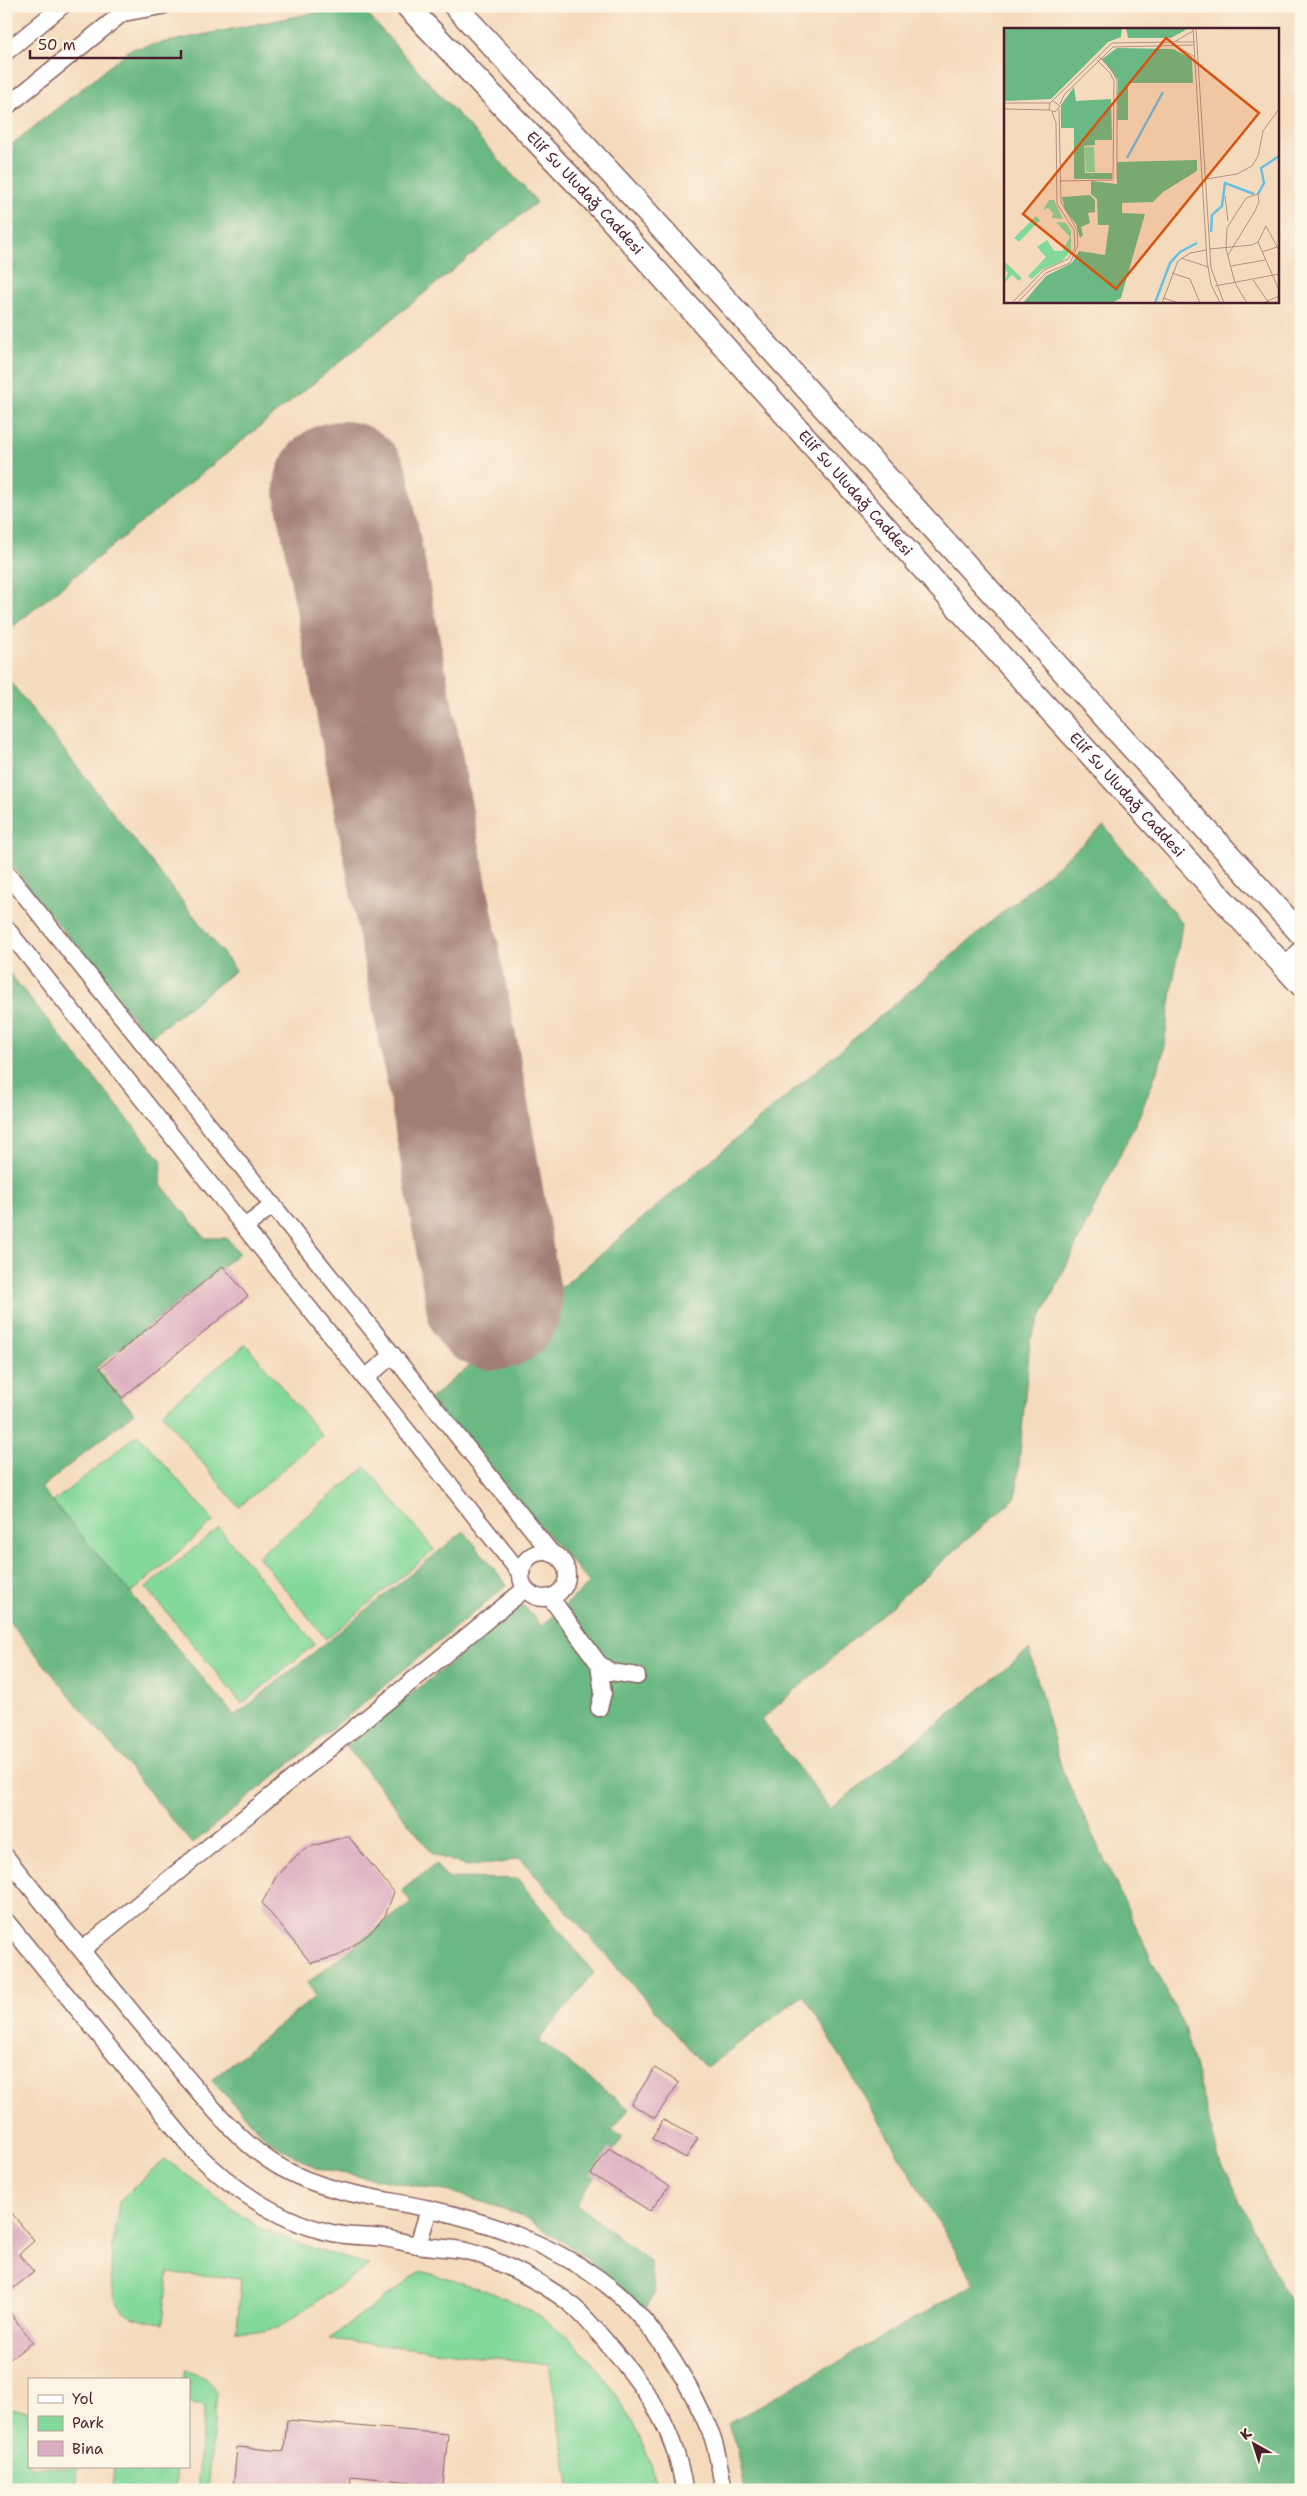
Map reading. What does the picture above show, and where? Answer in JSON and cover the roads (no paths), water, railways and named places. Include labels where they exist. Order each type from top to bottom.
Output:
[{"type":"main road","name":"Elif Su Uludağ Caddesi","points":[[407,6],[605,213],[1035,694],[1301,985]]},
{"type":"main road","points":[[455,6],[632,196],[1301,934]]},
{"type":"street","points":[[6,52],[62,6]]},
{"type":"street","points":[[6,107],[127,10],[162,6]]},
{"type":"street","points":[[6,872],[552,1554],[564,1563],[567,1577],[560,1591],[550,1597],[538,1597],[523,1582],[365,1378],[6,928]]},
{"type":"street","points":[[1285,967],[1301,949]]},
{"type":"street","points":[[245,1227],[273,1205]]},
{"type":"street","points":[[365,1378],[393,1355]]},
{"type":"street","points":[[523,1582],[522,1567],[532,1556],[538,1553],[552,1554]]},
{"type":"street","points":[[82,1950],[523,1582]]},
{"type":"street","points":[[550,1597],[599,1664],[611,1672],[637,1676]]},
{"type":"street","points":[[599,1664],[603,1693],[599,1708]]},
{"type":"street","points":[[6,1857],[208,2101],[235,2131],[260,2154],[313,2184],[356,2195],[430,2209],[513,2233],[562,2255],[617,2293],[655,2334],[684,2380],[712,2437],[724,2490]]},
{"type":"street","points":[[6,1921],[192,2148],[219,2176],[285,2219],[332,2233],[385,2238],[418,2246],[466,2251],[503,2266],[537,2283],[575,2308],[630,2369],[649,2396],[667,2428],[677,2453],[684,2490]]},
{"type":"street","points":[[418,2246],[430,2209]]}]
